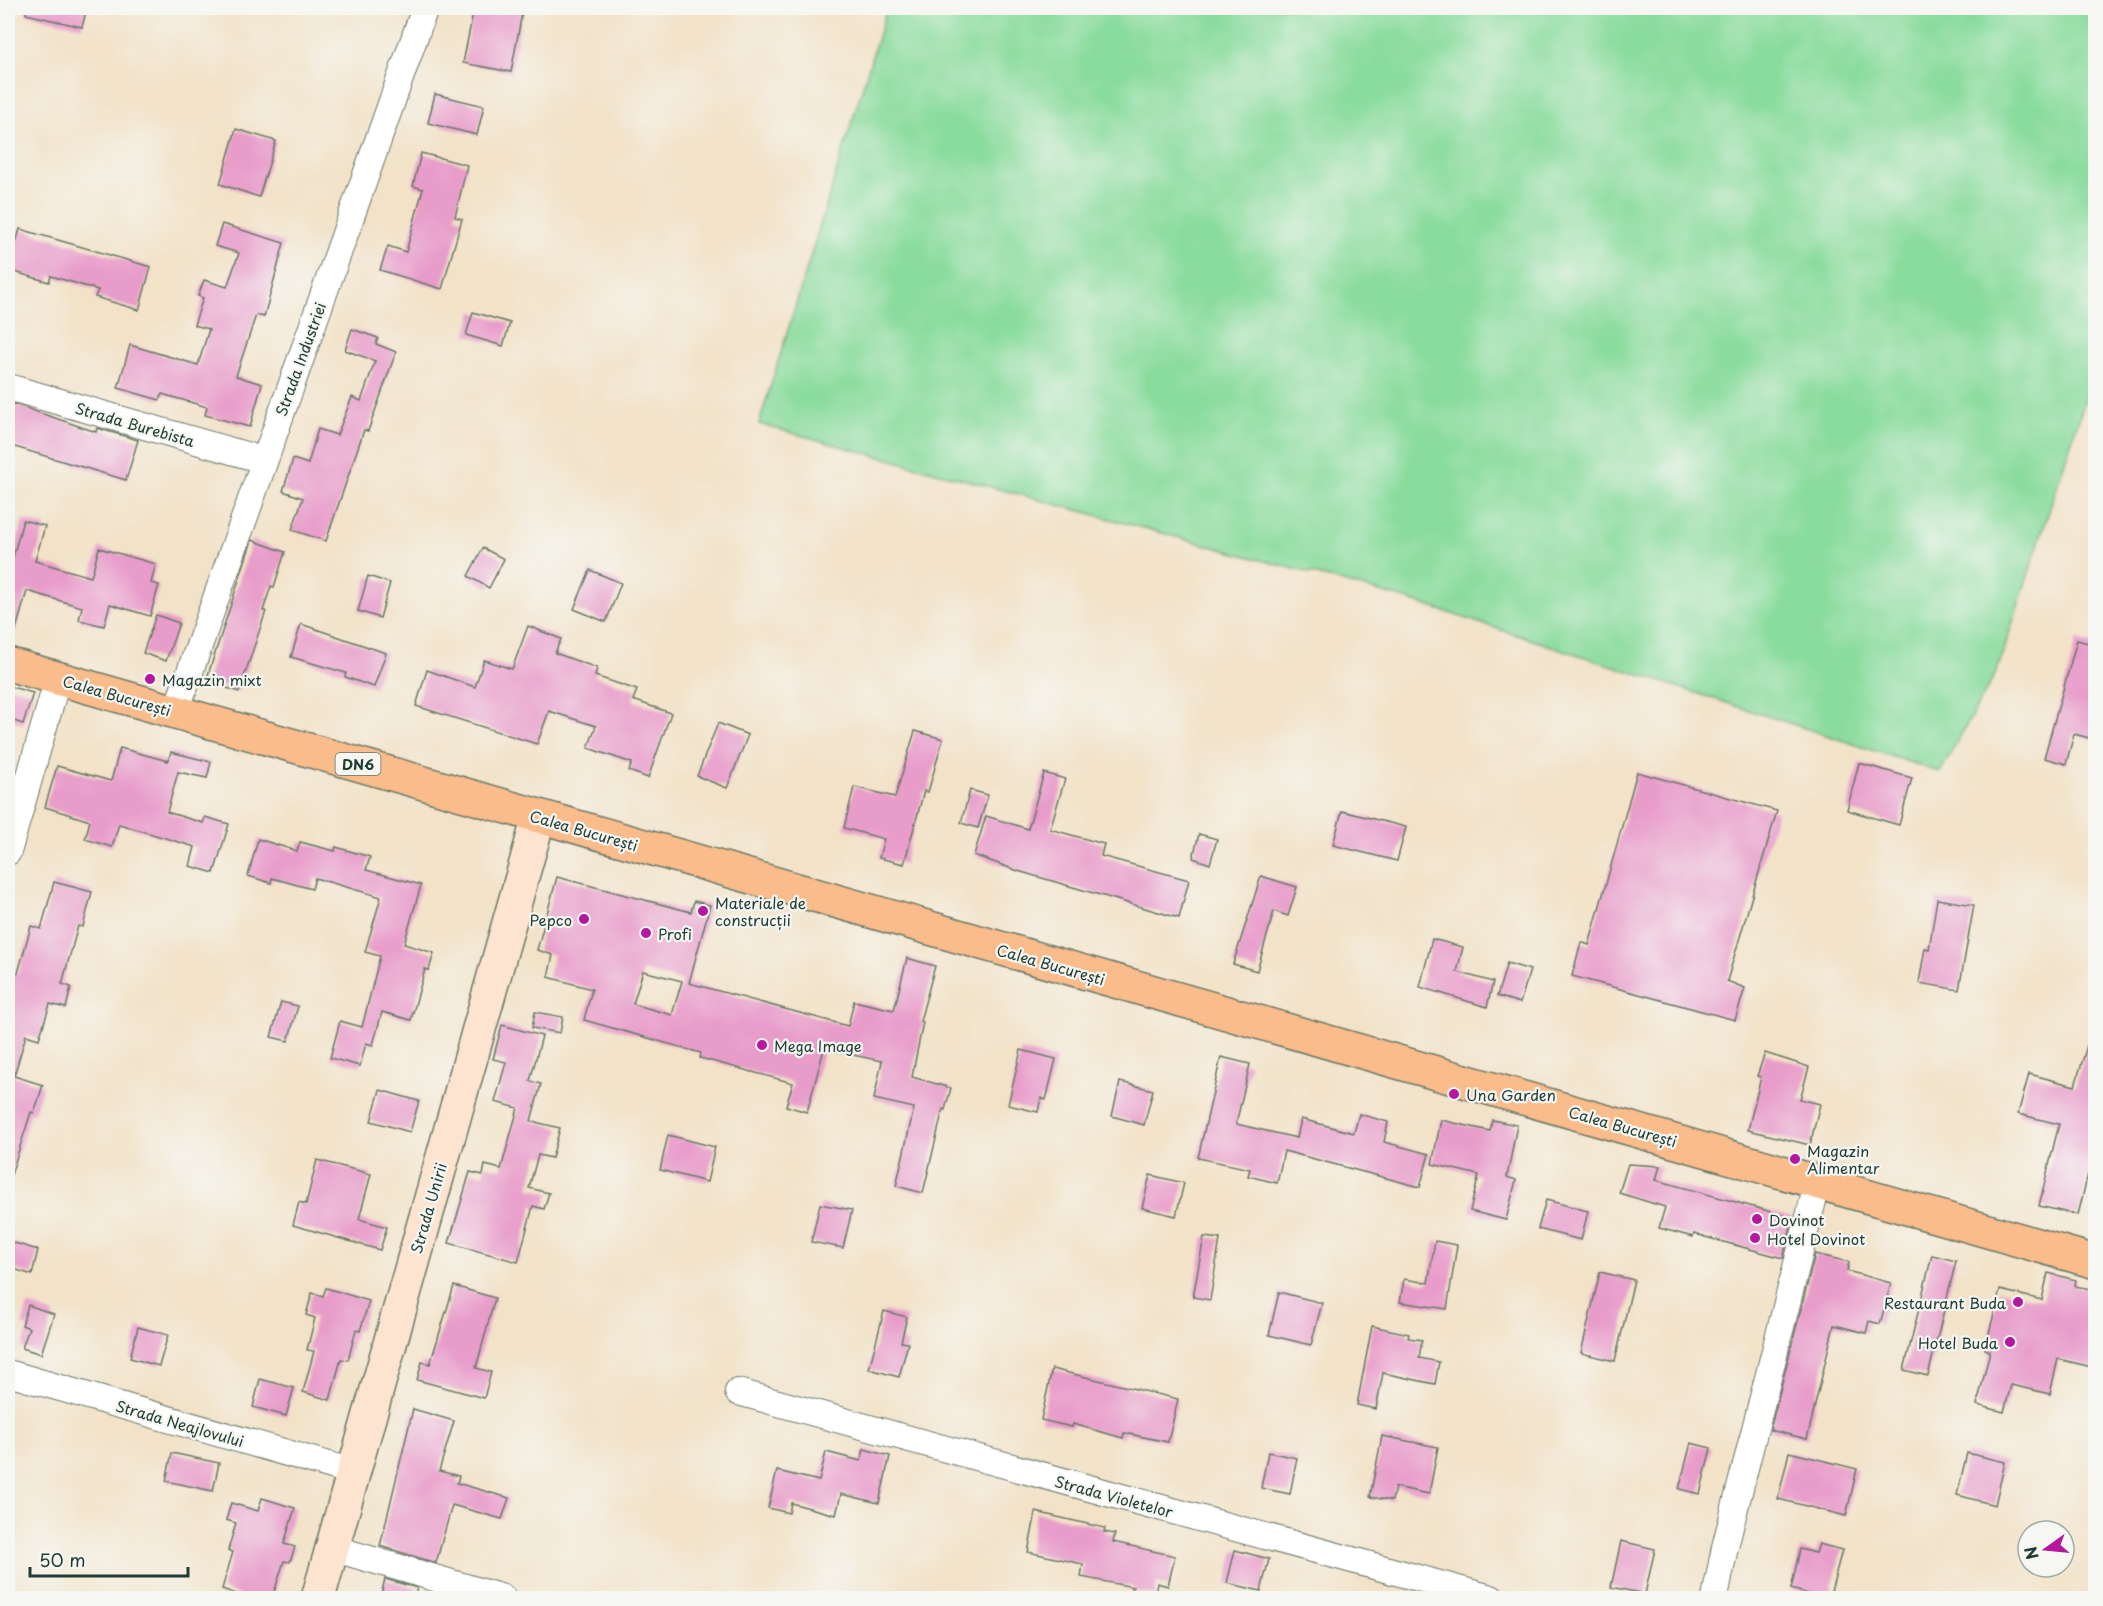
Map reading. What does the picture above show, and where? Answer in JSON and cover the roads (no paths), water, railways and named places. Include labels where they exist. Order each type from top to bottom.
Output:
[{"type":"main road","name":"Calea București","points":[[8,664],[2096,1262]]},
{"type":"main road","name":"Strada Unirii","points":[[318,1599],[539,817]]},
{"type":"street","name":"Strada Industriei","points":[[176,711],[425,8]]},
{"type":"street","name":"Strada Burebista","points":[[8,387],[263,460]]},
{"type":"street","points":[[8,852],[58,678]]},
{"type":"street","points":[[1715,1599],[1725,1547],[1818,1182]]},
{"type":"street","name":"Strada Neajlovului","points":[[8,1373],[353,1472]]},
{"type":"street","name":"Strada Violetelor","points":[[738,1392],[1491,1599]]},
{"type":"street","points":[[332,1548],[504,1599]]},
{"type":"place","name":"Magazin mixt","points":[[150,679]]},
{"type":"place","name":"Materiale de construcții","points":[[703,911]]},
{"type":"place","name":"Pepco","points":[[584,919]]},
{"type":"place","name":"Profi","points":[[646,933]]},
{"type":"place","name":"Mega Image","points":[[762,1045]]},
{"type":"place","name":"Una Garden","points":[[1454,1094]]},
{"type":"place","name":"Magazin Alimentar","points":[[1795,1159]]},
{"type":"place","name":"Dovinot","points":[[1757,1219]]},
{"type":"place","name":"Hotel Dovinot","points":[[1755,1238]]},
{"type":"place","name":"Restaurant Buda","points":[[2018,1302]]},
{"type":"place","name":"Hotel Buda","points":[[2010,1342]]}]
